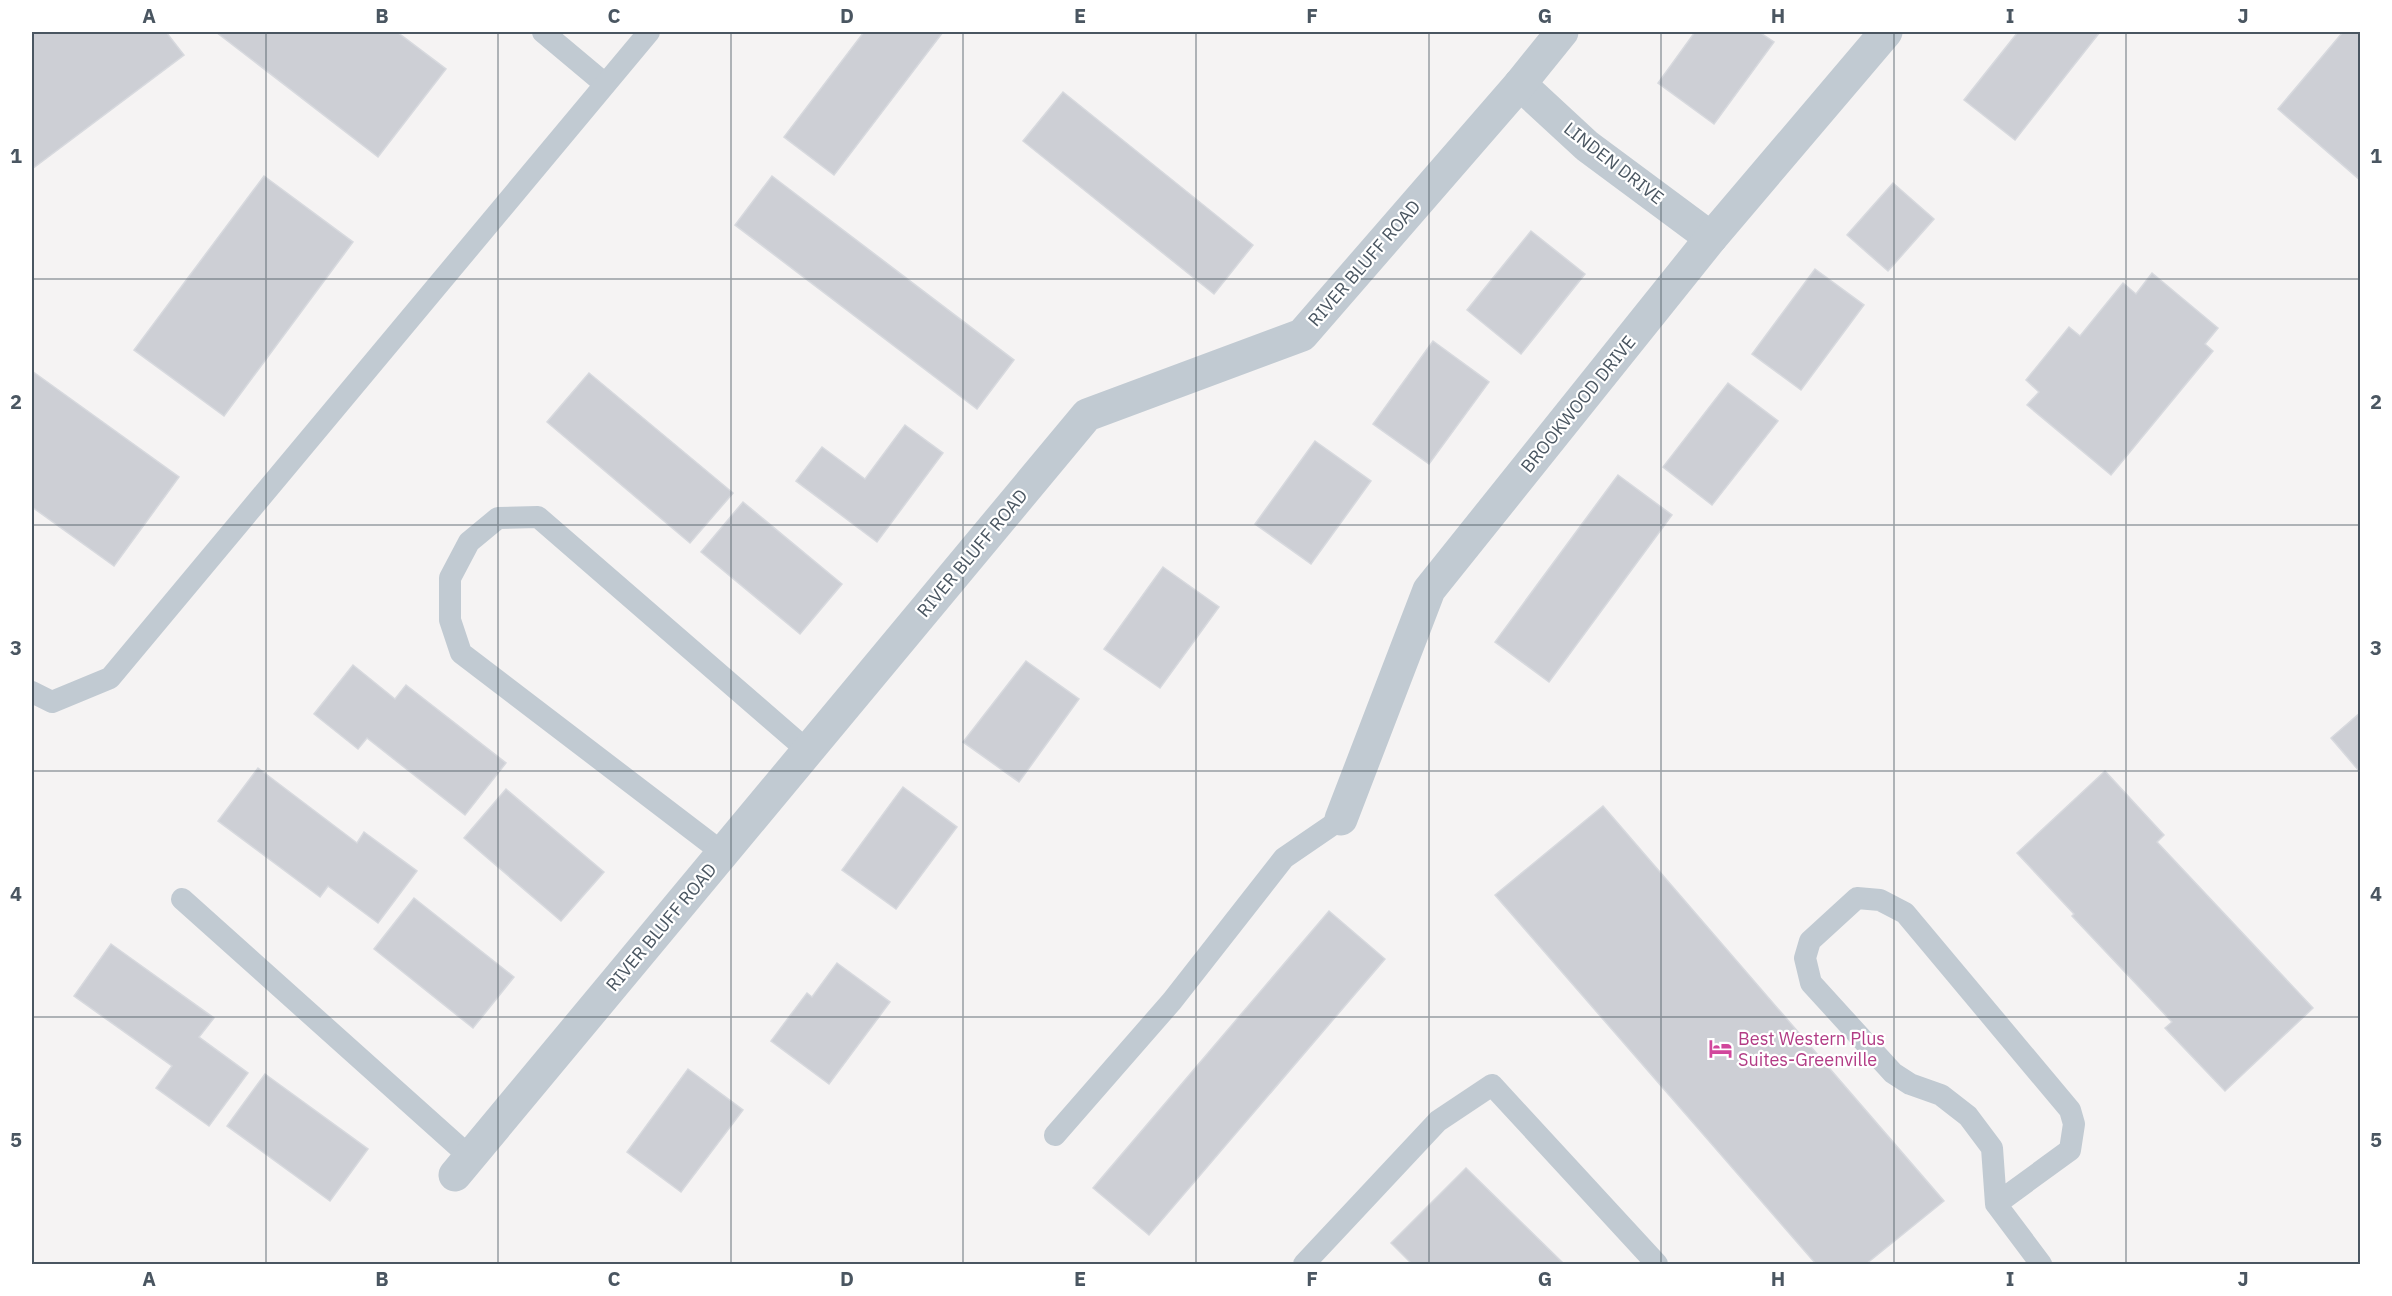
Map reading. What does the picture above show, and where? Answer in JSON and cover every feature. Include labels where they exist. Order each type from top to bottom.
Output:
[{"type":"street","name":"RIVER BLUFF ROAD","points":[[463,1166],[1087,415],[1302,335],[1520,84],[1562,32]]},
{"type":"street","name":"BROOKWOOD DRIVE","points":[[1341,819],[1429,590],[1711,238],[1886,32]]},
{"type":"street","name":"LINDEN DRIVE","points":[[1520,84],[1587,147],[1711,238]]},
{"type":"lane","points":[[543,32],[605,84]]},
{"type":"lane","points":[[32,692],[52,702],[110,678],[649,32]]},
{"type":"lane","points":[[723,853],[461,652],[450,620],[450,578],[470,542],[498,518],[538,517],[808,751]]},
{"type":"lane","points":[[1055,1135],[1172,1001],[1284,858],[1341,819]]},
{"type":"lane","points":[[1996,1204],[2070,1149],[2074,1124],[2070,1110],[1905,913],[1880,900],[1857,898],[1810,941],[1805,958],[1810,983],[1893,1073],[1910,1084],[1941,1095],[1968,1116],[1992,1148],[1996,1204],[2041,1264]]},
{"type":"lane","points":[[182,899],[463,1166]]},
{"type":"lane","points":[[1304,1264],[1438,1121],[1492,1085],[1657,1264]]},
{"type":"building","points":[[32,32],[166,32],[184,55],[32,169]]},
{"type":"building","points":[[216,32],[397,32],[446,69],[378,157]]},
{"type":"building","points":[[864,32],[943,32],[834,175],[784,137]]},
{"type":"building","points":[[1695,32],[1759,32],[1774,42],[1714,124],[1658,83]]},
{"type":"building","points":[[2018,32],[2100,32],[2015,140],[1964,100]]},
{"type":"building","points":[[2343,32],[2360,32],[2360,180],[2278,109]]},
{"type":"building","points":[[1063,92],[1253,245],[1214,294],[1023,141]]},
{"type":"building","points":[[264,176],[353,242],[224,416],[134,350]]},
{"type":"building","points":[[772,176],[1014,360],[977,409],[735,225]]},
{"type":"building","points":[[1893,183],[1934,219],[1888,271],[1847,235]]},
{"type":"building","points":[[1531,231],[1585,274],[1521,354],[1467,310]]},
{"type":"building","points":[[1815,269],[1864,305],[1801,390],[1752,354]]},
{"type":"building","points":[[2152,273],[2218,328],[2205,344],[2213,351],[2111,475],[2027,405],[2039,392],[2026,380],[2069,327],[2080,336],[2123,283],[2136,294]]},
{"type":"building","points":[[1433,341],[1489,382],[1429,464],[1373,424]]},
{"type":"building","points":[[32,371],[179,477],[114,566],[32,507]]},
{"type":"building","points":[[589,373],[733,493],[690,543],[547,422]]},
{"type":"building","points":[[1728,383],[1778,421],[1712,505],[1663,467]]},
{"type":"building","points":[[905,425],[943,453],[877,542],[796,481],[822,447],[865,479]]},
{"type":"building","points":[[1315,441],[1371,481],[1311,564],[1255,524]]},
{"type":"building","points":[[1618,475],[1672,515],[1549,682],[1495,642]]},
{"type":"building","points":[[743,502],[842,584],[800,634],[701,552]]},
{"type":"building","points":[[1163,567],[1219,607],[1160,688],[1104,649]]},
{"type":"building","points":[[1026,661],[1079,699],[1019,782],[963,742]]},
{"type":"building","points":[[353,665],[395,699],[406,685],[506,763],[465,815],[367,738],[358,749],[314,714]]},
{"type":"building","points":[[2360,713],[2360,772],[2331,738]]},
{"type":"building","points":[[258,768],[357,843],[364,832],[417,871],[378,923],[328,886],[320,897],[218,821]]},
{"type":"building","points":[[2105,771],[2164,835],[2157,842],[2313,1008],[2225,1091],[2165,1028],[2172,1022],[2072,916],[2074,914],[2017,853]]},
{"type":"building","points":[[903,787],[957,827],[896,909],[842,870]]},
{"type":"building","points":[[506,789],[604,872],[561,921],[464,838]]},
{"type":"building","name":"Best Western Plus Suites-Greenville","points":[[1603,806],[1944,1201],[1866,1264],[1816,1264],[1495,895]]},
{"type":"building","points":[[414,898],[514,977],[473,1028],[374,949]]},
{"type":"building","points":[[1329,911],[1385,959],[1149,1235],[1093,1188]]},
{"type":"building","points":[[111,944],[214,1018],[199,1037],[248,1073],[209,1126],[156,1088],[172,1066],[74,996]]},
{"type":"building","points":[[837,963],[890,1002],[829,1084],[771,1041],[807,993],[812,997]]},
{"type":"building","points":[[688,1069],[743,1110],[681,1192],[627,1152]]},
{"type":"building","points":[[265,1074],[368,1149],[330,1201],[227,1126]]},
{"type":"building","points":[[1466,1168],[1564,1264],[1412,1264],[1391,1243]]},
{"type":"place","name":"Best Western Plus Suites-Greenville","points":[[1720,1048]]}]
